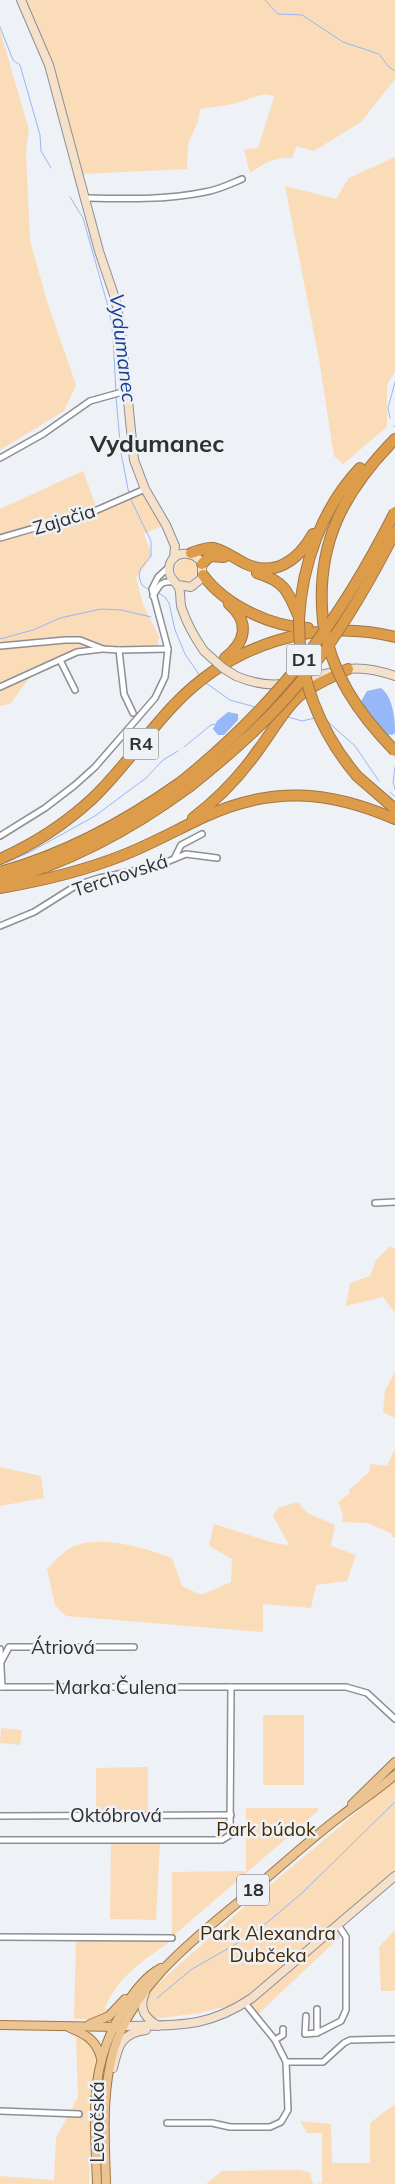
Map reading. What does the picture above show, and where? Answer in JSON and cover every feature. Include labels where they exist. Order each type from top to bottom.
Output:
[{"type":"highway","points":[[395,440],[382,452],[353,487],[334,527],[327,547],[322,577],[323,621],[330,652],[344,686],[363,716],[395,751]]},
{"type":"highway","points":[[382,452],[369,459],[348,481],[323,523],[306,569],[299,619],[305,675],[324,728],[340,754],[357,776],[395,809]]},
{"type":"highway","name":"D1","points":[[0,872],[34,861],[96,834],[185,784],[256,715],[299,667],[347,600],[395,512]]},
{"type":"highway","points":[[189,553],[212,548],[226,552],[253,567],[280,568],[300,554],[314,532],[323,523]]},
{"type":"highway","name":"D1","points":[[0,882],[32,872],[93,847],[137,822],[254,731],[308,673],[352,610],[395,532]]},
{"type":"highway","points":[[198,577],[210,556],[218,555],[275,579],[287,590],[299,619]]},
{"type":"highway","points":[[198,577],[234,602],[267,620],[284,626],[331,631]]},
{"type":"highway","points":[[198,577],[236,610],[243,626],[239,644],[208,674]]},
{"type":"highway","name":"R4","points":[[0,859],[44,836],[92,799],[114,776],[172,707],[196,683],[240,654],[290,636],[331,631],[362,631],[395,637]]},
{"type":"highway","points":[[167,835],[196,816],[226,788],[251,760],[288,709],[311,688],[348,669]]},
{"type":"highway","points":[[0,888],[106,862],[215,813],[254,800],[293,795],[334,798],[365,806],[395,819]]},
{"type":"main road","points":[[21,0],[49,65],[120,323],[123,391],[134,460],[145,489],[166,525],[175,546],[174,558],[169,567],[170,575],[194,637],[216,663],[236,676],[257,683],[282,685],[348,669],[370,669],[395,676]]},
{"type":"main road","points":[[166,525],[189,553],[198,557],[198,577],[185,595],[185,616]]},
{"type":"main road","points":[[174,558],[189,553]]},
{"type":"main road","points":[[175,584],[198,577]]},
{"type":"main road","name":"Levočská","points":[[97,2184],[94,2105],[101,2058],[113,2027],[127,2002],[167,1965],[340,1816],[395,1762]]},
{"type":"main road","name":"Levočská","points":[[340,1816],[395,1775]]},
{"type":"main road","points":[[105,2096],[118,2051],[124,2038],[136,2032],[160,2027],[197,2023],[221,2016],[245,2003],[395,1876]]},
{"type":"main road","points":[[145,1985],[142,2008],[146,2016],[160,2027]]},
{"type":"main road","points":[[66,2026],[93,2023],[109,2016],[130,1992],[145,1985]]},
{"type":"main road","name":"Levočská","points":[[106,2184],[105,2096],[110,2064],[124,2026],[145,1985]]},
{"type":"main road","points":[[0,2026],[160,2027]]},
{"type":"main road","points":[[66,2026],[92,2038],[96,2043],[101,2058]]},
{"type":"street","points":[[86,198],[175,197],[207,192],[242,179]]},
{"type":"street","points":[[0,458],[43,434],[83,405],[123,391]]},
{"type":"street","name":"Zajačia","points":[[0,538],[73,517],[145,489]]},
{"type":"street","points":[[0,836],[45,808],[95,767],[155,698],[165,677],[168,649],[153,596],[158,577],[169,567]]},
{"type":"street","points":[[155,586],[164,582],[175,584]]},
{"type":"street","points":[[0,646],[80,640],[103,649]]},
{"type":"street","points":[[0,687],[77,652],[103,649],[168,649]]},
{"type":"street","points":[[118,650],[124,694],[133,713]]},
{"type":"street","points":[[60,660],[75,690]]},
{"type":"street","points":[[175,858],[181,845],[202,834]]},
{"type":"street","name":"Terchovská","points":[[0,926],[34,912],[78,886],[99,878],[157,866],[175,858],[191,854],[218,858]]},
{"type":"street","points":[[375,1203],[395,1202]]},
{"type":"street","name":"Átriová","points":[[1,1662],[9,1647],[134,1647]]},
{"type":"street","points":[[0,1649],[1,1687]]},
{"type":"street","name":"Marka Čulena","points":[[1,1687],[354,1688],[373,1697],[395,1719]]},
{"type":"street","points":[[231,1687],[231,1815]]},
{"type":"street","name":"Októbrová","points":[[0,1816],[231,1815],[230,1835],[222,1840],[0,1840]]},
{"type":"street","points":[[306,2016],[305,2034],[317,2033],[341,2021],[346,2010],[346,1937],[338,1925]]},
{"type":"street","points":[[0,1937],[172,1938]]},
{"type":"street","points":[[167,2123],[212,2123],[230,2127],[270,2127],[281,2122],[288,2110],[286,2062],[275,2040],[245,2003]]},
{"type":"street","points":[[317,2009],[317,2033]]},
{"type":"street","points":[[275,2040],[283,2035],[283,2029]]},
{"type":"street","points":[[286,2062],[294,2060],[323,2062],[344,2042],[350,2040],[395,2039]]},
{"type":"street","points":[[0,2111],[79,2114]]},
{"type":"green space","points":[[24,0],[395,0],[395,79],[361,122],[314,151],[297,146],[292,158],[274,160],[250,173],[244,149],[258,148],[274,97],[270,95],[261,95],[244,101],[200,109],[198,121],[188,145],[187,169],[82,174],[56,86]]},
{"type":"green space","points":[[0,30],[29,130],[26,151],[30,241],[47,301],[76,385],[64,411],[0,450]]},
{"type":"green space","points":[[395,157],[395,371],[387,385],[387,427],[343,464],[334,456],[319,359],[285,186],[336,199],[349,178]]},
{"type":"green space","points":[[83,471],[98,512],[150,487],[164,525],[144,534],[152,556],[136,578],[143,604],[159,637],[157,648],[118,648],[76,654],[38,666],[10,704],[0,706],[0,509]]},
{"type":"green space","points":[[186,559],[194,562],[197,570],[194,578],[186,581],[178,578],[175,570],[178,562]]},
{"type":"green space","points":[[390,1246],[395,1249],[395,1313],[383,1297],[346,1306],[350,1283],[370,1276],[376,1260]]},
{"type":"green space","points":[[395,1371],[395,1418],[383,1412],[385,1391]]},
{"type":"green space","points":[[395,1449],[395,1537],[391,1537],[392,1534],[368,1523],[342,1522],[343,1514],[338,1502],[349,1494],[349,1490],[369,1472],[370,1464],[387,1466]]},
{"type":"green space","points":[[0,1467],[41,1476],[44,1498],[0,1506]]},
{"type":"green space","points":[[298,1502],[307,1513],[335,1525],[331,1546],[356,1555],[347,1581],[316,1585],[311,1608],[263,1604],[263,1632],[66,1616],[55,1605],[47,1569],[67,1550],[91,1542],[134,1546],[172,1558],[182,1586],[201,1595],[231,1582],[232,1559],[209,1546],[214,1524],[274,1543],[289,1545],[273,1516],[278,1508]]},
{"type":"green space","points":[[263,1715],[304,1715],[304,1785],[263,1785]]},
{"type":"green space","points":[[1,1728],[22,1730],[20,1745],[0,1743]]},
{"type":"green space","points":[[148,1767],[148,1813],[96,1813],[96,1768]]},
{"type":"green space","name":"Park Alexandra Dubčeka","points":[[395,1780],[395,1876],[345,1920],[339,1938],[257,2015],[245,1997],[228,2009],[219,2008],[200,2013],[153,2019],[146,2005],[150,1991],[237,1913]]},
{"type":"green space","name":"Park búdok","points":[[246,1808],[318,1808],[318,1811],[172,1937],[172,1872],[246,1871]]},
{"type":"green space","points":[[111,1841],[160,1842],[156,1920],[110,1919]]},
{"type":"green space","points":[[395,1930],[395,1991],[381,1991],[379,1947]]},
{"type":"green space","points":[[76,1939],[168,1940],[167,1944],[139,1964],[123,1979],[105,2008],[108,2010],[100,2019],[74,2019]]},
{"type":"green space","points":[[76,2037],[90,2041],[97,2051],[92,2090],[89,2184],[0,2184],[0,2176],[54,2180],[56,2138],[78,2097]]},
{"type":"green space","points":[[395,2104],[395,2184],[315,2184],[322,2183],[322,2133],[307,2133],[300,2121],[331,2124],[332,2163],[370,2163],[370,2123]]},
{"type":"green space","points":[[300,2170],[310,2173],[313,2184],[206,2184],[222,2171]]},
{"type":"water","points":[[381,688],[391,703],[395,733],[392,735],[384,734],[360,703],[367,691]]},
{"type":"water","points":[[228,712],[238,714],[238,720],[224,735],[218,735],[213,729],[217,721]]},
{"type":"waterway","points":[[265,0],[278,14],[302,15],[343,42],[379,54],[388,66],[395,71]]},
{"type":"waterway","name":"Vydumanec","points":[[0,27],[13,60],[20,65],[40,135],[41,151],[51,168]]},
{"type":"waterway","name":"Vydumanec","points":[[70,197],[83,218],[109,310],[113,336],[116,393]]},
{"type":"waterway","points":[[390,418],[388,408],[395,382]]},
{"type":"waterway","name":"Vydumanec","points":[[116,397],[121,453],[129,494]]},
{"type":"waterway","name":"Vydumanec","points":[[130,498],[151,541],[151,556],[141,569],[139,576],[142,585],[149,590]]},
{"type":"waterway","name":"Vydumanec","points":[[158,593],[165,597],[169,603],[175,630],[185,654],[200,676]]},
{"type":"waterway","points":[[0,639],[33,630],[60,618],[101,609],[121,610],[151,617]]},
{"type":"waterway","name":"Vydumanec","points":[[206,683],[230,700],[255,707]]},
{"type":"waterway","name":"Vydumanec","points":[[288,717],[302,721],[315,718]]},
{"type":"waterway","name":"Vydumanec","points":[[326,720],[355,746],[379,781]]},
{"type":"waterway","points":[[184,747],[211,725],[215,724]]},
{"type":"waterway","points":[[7,862],[30,852],[95,816],[146,778],[163,760],[178,751]]},
{"type":"waterway","points":[[395,767],[393,782],[395,789]]},
{"type":"waterway","name":"Vydumanec","points":[[390,792],[395,797]]},
{"type":"waterway","name":"Vydumanec","points":[[157,1998],[192,1969],[243,1940],[269,1921],[303,1892],[395,1802]]},
{"type":"district","name":"Vydumanec","points":[[157,444]]}]
